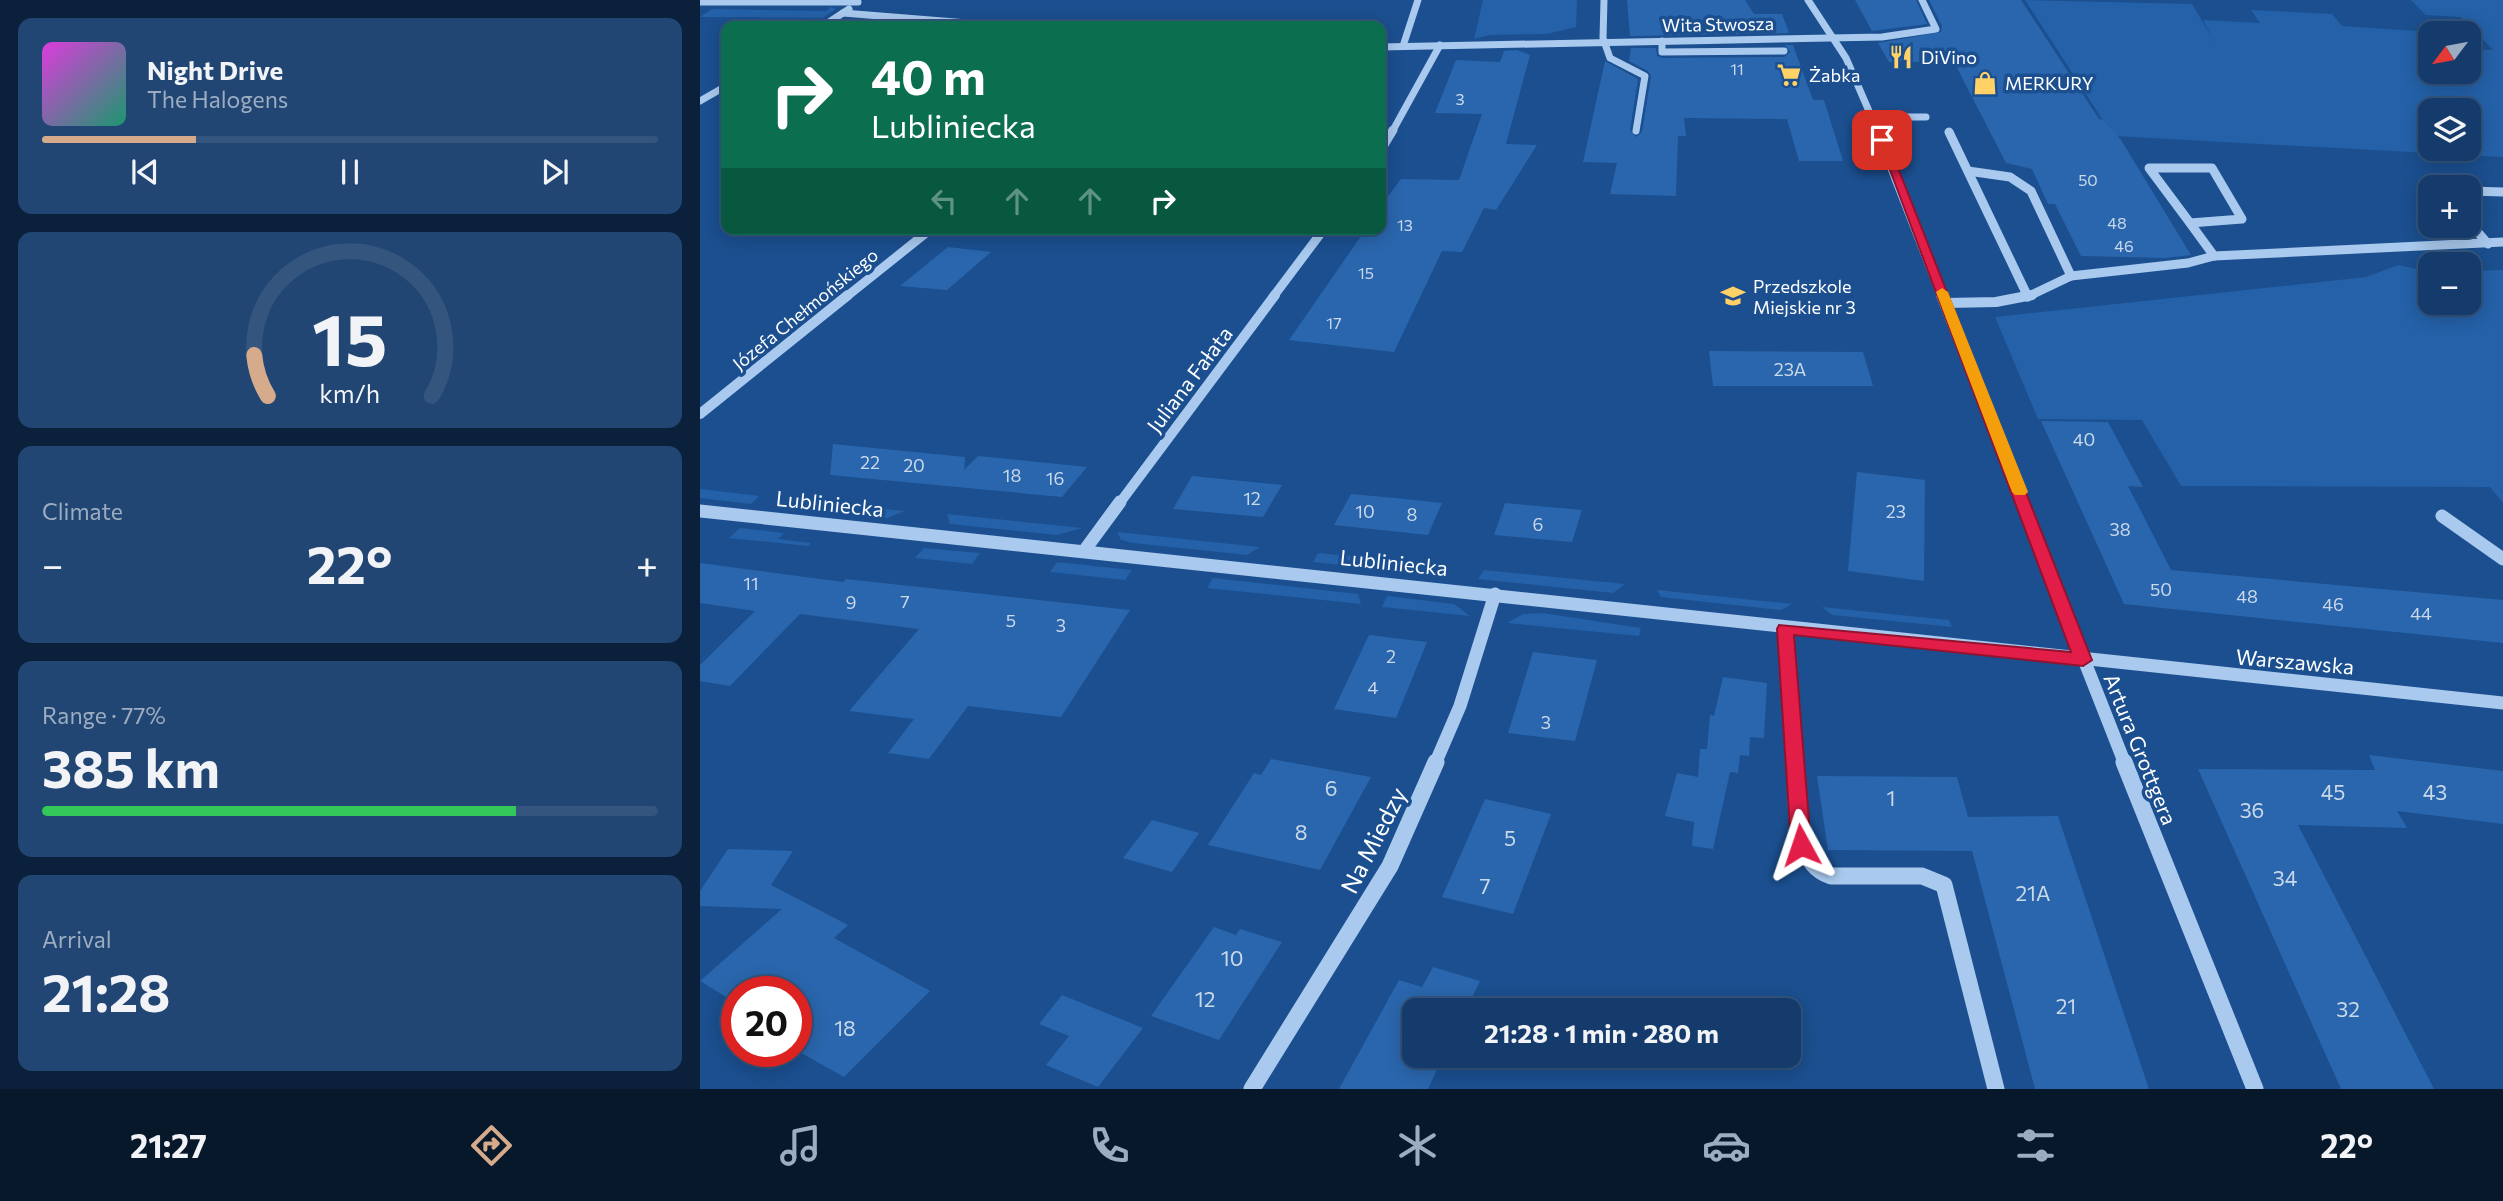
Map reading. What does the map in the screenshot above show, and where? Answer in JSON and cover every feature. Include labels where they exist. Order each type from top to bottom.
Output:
[{"type":"street","points":[[1403,46],[1418,0]]},
{"type":"street","points":[[1604,0],[1604,42],[1613,61],[1645,76],[1636,131]]},
{"type":"street","name":"Artura Grottgera","points":[[1808,0],[1846,58],[1872,117],[1947,303],[2083,660],[2255,1089]]},
{"type":"street","name":"Wita Stwosza","points":[[1386,47],[1882,37],[1932,31],[1937,27],[1922,0]]},
{"type":"street","points":[[700,2],[860,1]]},
{"type":"street","points":[[831,21],[860,1]]},
{"type":"street","points":[[843,13],[943,21]]},
{"type":"street","points":[[1662,41],[1662,52],[1783,51]]},
{"type":"street","points":[[1386,142],[1412,101],[1440,45]]},
{"type":"street","points":[[700,101],[721,89]]},
{"type":"street","points":[[1872,117],[1926,117]]},
{"type":"street","points":[[1949,132],[2028,297]]},
{"type":"street","points":[[2189,223],[2242,219],[2212,169],[2149,168],[2180,212],[2214,256]]},
{"type":"street","points":[[1968,171],[2004,173],[2023,182],[2031,191],[2071,276]]},
{"type":"street","points":[[2481,191],[2503,192]]},
{"type":"street","name":"Józefa Chełmońskiego","points":[[700,414],[924,235]]},
{"type":"street","name":"Juliana Fałata","points":[[1084,551],[1320,235]]},
{"type":"street","points":[[2481,236],[2488,244]]},
{"type":"street","points":[[1947,303],[1995,303],[2028,297],[2058,286],[2071,276],[2188,263],[2214,256],[2503,242]]},
{"type":"street","name":"Lubliniecka","points":[[700,510],[1495,594],[1785,629],[2083,660]]},
{"type":"street","points":[[2442,516],[2503,559]]},
{"type":"street","name":"Na Miedzy","points":[[1252,1089],[1390,866],[1460,706],[1495,594]]},
{"type":"street","points":[[1785,629],[1801,845],[1819,872],[1830,876],[1922,876],[1944,885],[1996,1089]]},
{"type":"street","name":"Warszawska","points":[[2083,660],[2503,703]]},
{"type":"shaded area","points":[[1483,0],[1577,0],[1576,27],[1547,34],[1490,35],[1474,39]]},
{"type":"shaded area","points":[[2025,0],[2192,4],[2214,41],[2203,20],[2260,23],[2251,10],[2332,14],[2342,26],[2418,31],[2418,84],[2482,84],[2482,50],[2493,50],[2482,39],[2482,21],[2426,15],[2411,0],[2503,0],[2503,157],[2481,156],[2481,98],[2418,98],[2418,152],[2113,136]]},
{"type":"shaded area","points":[[831,7],[836,9],[823,18],[700,17],[712,9],[826,11]]},
{"type":"shaded area","points":[[2398,265],[2418,269],[2418,315],[2481,315],[2481,271],[2503,270],[2503,503],[2490,487],[2181,486],[2142,420],[2038,419],[1995,317],[2366,277]]},
{"type":"shaded area","points":[[700,489],[759,496],[751,504],[700,498]]},
{"type":"shaded area","points":[[805,500],[904,511],[888,518],[807,510]]},
{"type":"shaded area","points":[[947,514],[1082,528],[1057,535],[950,524]]},
{"type":"shaded area","points":[[740,528],[784,533],[778,539],[811,543],[808,546],[729,538]]},
{"type":"shaded area","points":[[1117,532],[1260,547],[1247,555],[1133,543],[1121,540]]},
{"type":"shaded area","points":[[924,548],[980,553],[972,564],[915,558]]},
{"type":"shaded area","points":[[1318,553],[1433,564],[1429,574],[1313,562]]},
{"type":"shaded area","points":[[1057,562],[1132,570],[1125,580],[1050,572]]},
{"type":"shaded area","points":[[1484,570],[1625,584],[1613,593],[1478,579]]},
{"type":"shaded area","points":[[1213,578],[1358,594],[1361,604],[1207,588]]},
{"type":"shaded area","points":[[1657,590],[1792,604],[1781,610],[1661,597]]},
{"type":"shaded area","points":[[1387,596],[1454,604],[1470,616],[1382,607]]},
{"type":"shaded area","points":[[1822,607],[1949,620],[1952,627],[1832,615]]},
{"type":"shaded area","points":[[1543,613],[1641,628],[1639,636],[1507,623],[1523,614]]},
{"type":"building","points":[[1627,0],[1745,0],[1754,14],[1782,14],[1789,33],[1630,36]]},
{"type":"building","points":[[1855,0],[1916,0],[1927,24],[1872,31]]},
{"type":"building","points":[[1929,0],[2021,0],[2099,119],[2121,140],[2191,255],[2165,258],[2081,256],[2055,204],[2048,204],[2032,169],[2006,163],[1954,62],[1889,62],[1878,43],[1941,32],[1942,26]]},
{"type":"building","points":[[1785,45],[1793,45],[1813,100],[1824,100],[1843,161],[1799,161],[1787,119],[1684,118],[1686,136],[1678,136],[1676,196],[1610,194],[1617,163],[1583,162],[1605,61],[1638,79],[1630,130],[1636,137],[1642,132],[1651,76],[1648,71],[1629,61],[1631,48],[1656,48],[1657,56],[1662,58],[1784,57],[1790,52]]},
{"type":"building","points":[[1517,50],[1530,55],[1506,144],[1537,145],[1496,210],[1484,208],[1462,252],[1442,251],[1394,352],[1289,340],[1362,235],[1386,235],[1386,198],[1401,179],[1459,180],[1482,114],[1435,113],[1456,60],[1500,62],[1504,51]]},
{"type":"building","points":[[948,247],[991,252],[947,290],[900,286]]},
{"type":"building","points":[[1709,351],[1863,352],[1873,386],[1713,386]]},
{"type":"building","points":[[2041,421],[2108,422],[2143,487],[2128,486],[2171,570],[2503,600],[2503,643],[2124,604]]},
{"type":"building","points":[[833,444],[965,457],[964,470],[978,456],[1087,467],[1062,497],[830,475]]},
{"type":"building","points":[[1857,472],[1925,480],[1924,581],[1848,571]]},
{"type":"building","points":[[1192,476],[1282,485],[1263,517],[1173,509]]},
{"type":"building","points":[[1351,494],[1442,503],[1428,535],[1334,525]]},
{"type":"building","points":[[1505,503],[1582,510],[1572,542],[1494,535]]},
{"type":"building","points":[[700,563],[843,582],[846,579],[1130,610],[1061,717],[968,706],[929,759],[888,753],[914,719],[849,711],[919,629],[800,614],[730,686],[700,681],[700,665],[755,611],[700,603]]},
{"type":"building","points":[[1369,635],[1427,642],[1396,718],[1334,709]]},
{"type":"building","points":[[1533,652],[1597,660],[1575,741],[1508,733]]},
{"type":"building","points":[[1723,677],[1767,683],[1764,738],[1750,737],[1749,756],[1740,755],[1738,773],[1730,772],[1713,849],[1692,846],[1694,822],[1665,816],[1677,773],[1698,777],[1700,749],[1707,749],[1710,715],[1714,716]]},
{"type":"building","points":[[2369,755],[2503,771],[2503,824],[2397,811],[2407,828],[2298,825],[2434,1089],[2341,1089],[2198,769],[2375,770]]},
{"type":"building","points":[[1271,759],[1371,777],[1320,870],[1208,845],[1254,773],[1261,775]]},
{"type":"building","points":[[1817,776],[1957,777],[1968,817],[2058,816],[2149,1089],[2035,1089],[1972,851],[1828,850]]},
{"type":"building","points":[[1485,799],[1551,814],[1513,914],[1442,897]]},
{"type":"building","points":[[1152,820],[1199,833],[1172,872],[1123,858]]},
{"type":"building","points":[[728,849],[793,851],[771,885],[848,925],[834,938],[930,991],[844,1077],[812,1059],[812,976],[721,976],[721,994],[700,981],[782,909],[700,906],[700,891]]},
{"type":"building","points":[[1214,927],[1236,935],[1240,929],[1282,942],[1219,1040],[1151,1016]]},
{"type":"building","points":[[1433,967],[1480,981],[1472,998],[1402,998],[1402,1068],[1438,1068],[1428,1089],[1339,1089],[1399,980],[1422,987]]},
{"type":"building","points":[[1062,995],[1143,1028],[1098,1087],[1046,1065],[1069,1036],[1039,1024]]},
{"type":"slow traffic","points":[[1942,292],[2020,492]]},
{"type":"place","name":"DiVino","points":[[1901,57]]},
{"type":"place","name":"Żabka","points":[[1789,75]]},
{"type":"place","name":"MERKURY","points":[[1985,83]]},
{"type":"place","name":"Przedszkole Miejskie nr 3","points":[[1733,296]]},
{"type":"route","points":[[1801,845],[1785,629],[2083,660],[1882,140]]}]
